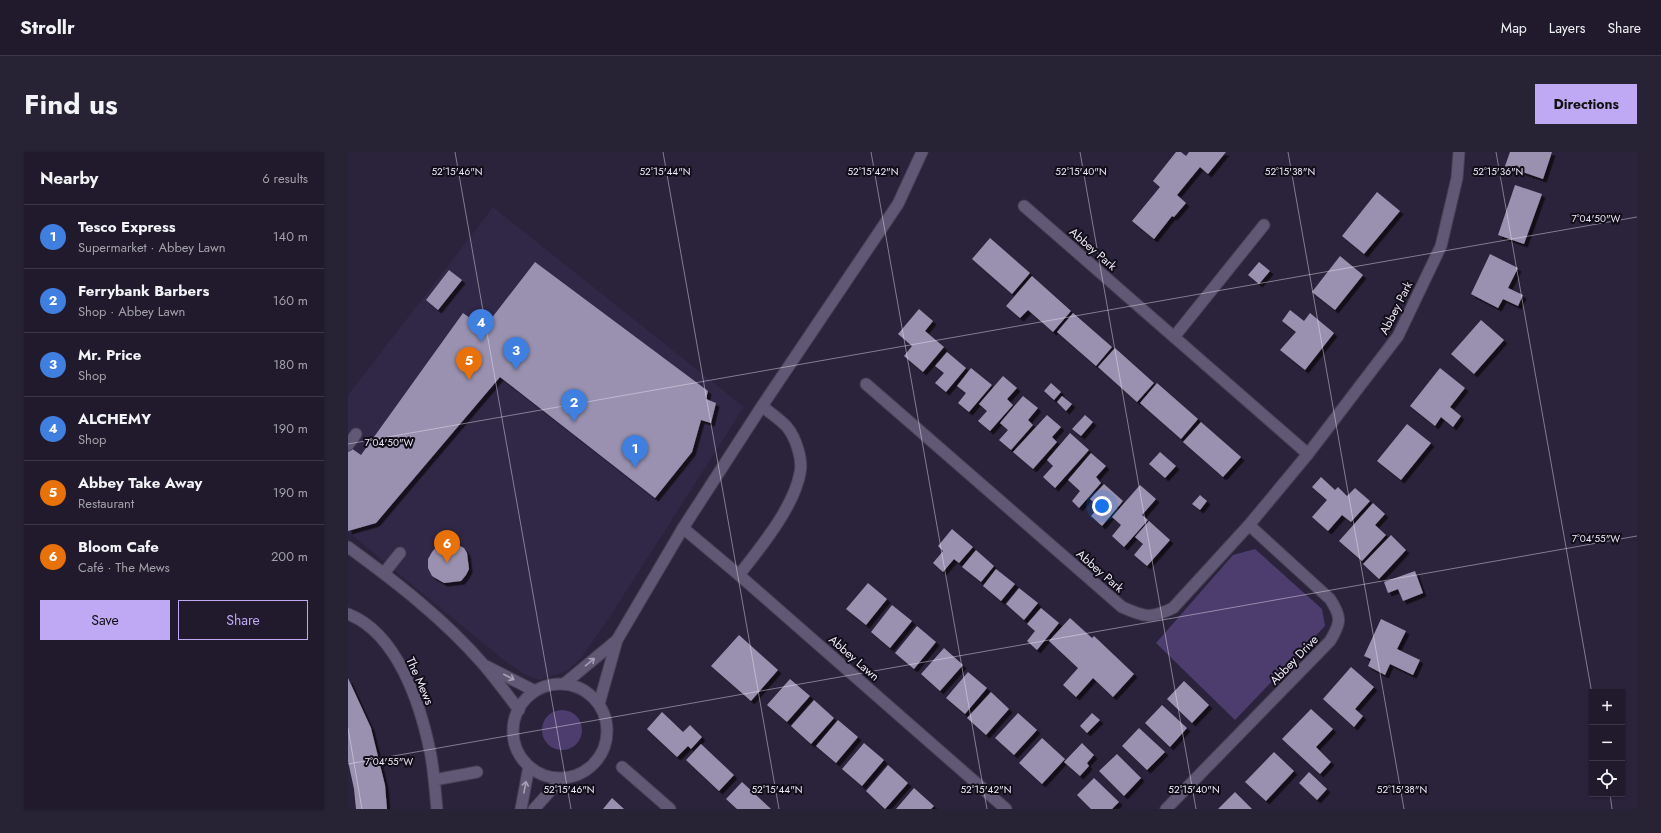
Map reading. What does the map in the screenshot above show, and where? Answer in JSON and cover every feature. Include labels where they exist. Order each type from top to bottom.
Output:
[{"type":"street","points":[[599,704],[616,640],[683,528],[762,406],[898,204],[922,152]]},
{"type":"street","name":"Abbey Park","points":[[866,384],[1122,607],[1140,615],[1159,615],[1173,608],[1249,526],[1308,454],[1398,336],[1441,246],[1457,178],[1459,152]]},
{"type":"street","name":"Abbey Park","points":[[1024,206],[1308,454]]},
{"type":"street","points":[[1174,337],[1264,225]]},
{"type":"street","points":[[739,575],[771,534],[792,499],[801,473],[798,446],[788,428],[762,406]]},
{"type":"street","points":[[348,445],[356,434]]},
{"type":"street","name":"Abbey Drive","points":[[1166,809],[1330,641],[1339,625],[1338,611],[1330,599],[1249,526]]},
{"type":"street","name":"Abbey Lawn","points":[[683,528],[739,575],[1006,809]]},
{"type":"street","points":[[348,547],[384,573],[449,630],[482,663],[519,710]]},
{"type":"street","points":[[384,573],[400,553]]},
{"type":"street","name":"The Mews","points":[[348,614],[361,619],[386,643],[409,684],[420,715],[430,751],[437,809]]},
{"type":"street","points":[[564,684],[616,640]]},
{"type":"street","points":[[482,663],[535,691]]},
{"type":"street","points":[[564,684],[578,687],[589,694],[599,704],[605,716],[607,731],[605,745],[599,758],[589,768],[577,775],[562,778],[550,777],[539,773],[529,766],[520,754],[514,739],[514,724],[519,710],[526,699],[535,691],[549,685],[564,684]]},
{"type":"street","points":[[521,809],[529,766]]},
{"type":"street","points":[[622,767],[670,809]]},
{"type":"street","points":[[434,780],[477,772]]},
{"type":"street","points":[[534,809],[562,778]]},
{"type":"shaded area","points":[[493,207],[744,407],[611,615],[581,658],[567,671],[540,680],[527,676],[506,662],[348,532],[348,395]]},
{"type":"shaded area","points":[[1255,549],[1322,609],[1325,626],[1235,720],[1156,643],[1233,555]]},
{"type":"shaded area","points":[[562,710],[576,716],[582,730],[576,744],[562,750],[548,744],[542,730],[548,716]]},
{"type":"building","points":[[1176,152],[1181,152],[1186,156],[1189,152],[1226,152],[1208,174],[1200,167],[1177,195],[1186,203],[1174,217],[1172,216],[1154,239],[1132,221],[1160,187],[1153,181]]},
{"type":"building","points":[[1510,152],[1552,152],[1543,179],[1505,166]]},
{"type":"building","points":[[1515,185],[1542,194],[1524,244],[1498,235]]},
{"type":"building","points":[[1377,192],[1400,211],[1364,254],[1342,236]]},
{"type":"building","points":[[990,238],[1030,273],[1012,294],[972,259]]},
{"type":"building","points":[[1490,254],[1518,268],[1508,288],[1523,295],[1518,306],[1503,299],[1498,308],[1471,294]]},
{"type":"building","points":[[1340,256],[1363,275],[1335,310],[1312,292]]},
{"type":"building","points":[[535,262],[708,391],[706,399],[716,403],[711,423],[701,420],[692,452],[655,498],[500,377],[376,523],[348,531],[348,452],[351,448],[361,455],[463,313],[484,328]]},
{"type":"building","points":[[1259,262],[1270,271],[1259,284],[1248,275]]},
{"type":"building","points":[[449,270],[462,280],[438,310],[426,300]]},
{"type":"building","points":[[1032,276],[1071,311],[1053,332],[1028,310],[1020,318],[1006,306]]},
{"type":"building","points":[[919,309],[933,321],[925,331],[944,347],[923,372],[904,356],[912,346],[898,334]]},
{"type":"building","points":[[1290,310],[1304,321],[1310,313],[1334,333],[1305,370],[1280,350],[1296,332],[1282,321]]},
{"type":"building","points":[[1073,313],[1112,347],[1096,366],[1057,332]]},
{"type":"building","points":[[1481,320],[1504,340],[1474,374],[1451,354]]},
{"type":"building","points":[[1115,348],[1154,383],[1137,402],[1098,367]]},
{"type":"building","points":[[947,352],[966,368],[946,392],[935,383],[944,373],[935,366]]},
{"type":"building","points":[[971,368],[992,385],[969,412],[958,403],[966,393],[957,386]]},
{"type":"building","points":[[1440,368],[1465,388],[1450,407],[1461,416],[1453,427],[1441,417],[1435,426],[1410,406]]},
{"type":"building","points":[[1003,376],[1017,388],[1007,399],[1013,405],[990,431],[978,421],[987,411],[979,404]]},
{"type":"building","points":[[1051,383],[1061,392],[1054,400],[1044,391]]},
{"type":"building","points":[[1157,383],[1198,419],[1181,439],[1140,403]]},
{"type":"building","points":[[1023,396],[1038,408],[1028,420],[1033,425],[1011,450],[999,440],[1008,430],[1000,423]]},
{"type":"building","points":[[1062,396],[1072,404],[1066,411],[1057,402]]},
{"type":"building","points":[[1047,415],[1061,427],[1052,437],[1057,442],[1033,469],[1013,452]]},
{"type":"building","points":[[1085,415],[1093,422],[1081,436],[1072,429]]},
{"type":"building","points":[[1201,422],[1241,457],[1223,477],[1183,442]]},
{"type":"building","points":[[1407,424],[1431,443],[1401,480],[1377,461]]},
{"type":"building","points":[[1070,433],[1089,450],[1055,488],[1043,477],[1053,466],[1047,460]]},
{"type":"building","points":[[1160,452],[1176,466],[1165,478],[1149,464]]},
{"type":"building","points":[[1091,453],[1106,466],[1096,477],[1101,483],[1079,508],[1072,501],[1080,491],[1068,480]]},
{"type":"building","points":[[1321,477],[1335,490],[1338,487],[1347,496],[1355,488],[1370,501],[1351,522],[1342,515],[1328,531],[1312,517],[1327,500],[1312,487]]},
{"type":"building","points":[[1104,484],[1123,501],[1102,526],[1091,516],[1099,507],[1090,499]]},
{"type":"building","points":[[1140,485],[1156,499],[1142,515],[1148,520],[1124,547],[1112,536],[1121,525],[1112,517]]},
{"type":"building","points":[[1200,495],[1207,501],[1200,510],[1192,504]]},
{"type":"building","points":[[1373,503],[1385,514],[1375,525],[1386,535],[1362,561],[1339,541]]},
{"type":"building","points":[[1149,521],[1170,540],[1147,566],[1134,555],[1143,544],[1135,537]]},
{"type":"building","points":[[952,529],[973,547],[959,563],[954,559],[943,572],[933,563],[943,551],[938,546]]},
{"type":"building","points":[[1391,535],[1406,550],[1379,579],[1363,564]]},
{"type":"building","points":[[444,544],[458,545],[464,548],[467,553],[469,569],[461,581],[444,583],[432,576],[428,568],[428,559],[432,552],[436,547]]},
{"type":"building","points":[[976,550],[994,566],[981,582],[962,567]]},
{"type":"building","points":[[996,569],[1015,584],[1001,601],[983,586]]},
{"type":"building","points":[[1415,571],[1423,593],[1403,601],[1398,589],[1388,593],[1384,582]]},
{"type":"building","points":[[868,583],[887,599],[866,625],[846,609]]},
{"type":"building","points":[[1019,588],[1038,603],[1024,620],[1006,604]]},
{"type":"building","points":[[892,605],[912,621],[890,648],[871,632]]},
{"type":"building","points":[[1041,608],[1059,623],[1037,650],[1027,641],[1035,631],[1027,624]]},
{"type":"building","points":[[1070,618],[1092,638],[1094,636],[1134,674],[1113,697],[1093,678],[1076,697],[1063,685],[1078,668],[1049,641]]},
{"type":"building","points":[[1381,619],[1406,631],[1397,649],[1420,660],[1413,675],[1390,664],[1385,675],[1368,666],[1371,659],[1364,656]]},
{"type":"building","points":[[917,626],[936,642],[914,669],[895,653]]},
{"type":"building","points":[[739,635],[778,670],[751,701],[711,666]]},
{"type":"building","points":[[944,648],[963,665],[940,691],[921,674]]},
{"type":"building","points":[[1351,667],[1374,687],[1355,709],[1363,716],[1354,727],[1323,699]]},
{"type":"building","points":[[968,672],[987,688],[965,714],[946,698]]},
{"type":"building","points":[[348,678],[371,728],[385,785],[387,809],[356,809],[354,789],[348,761]]},
{"type":"building","points":[[790,679],[810,696],[787,722],[767,705]]},
{"type":"building","points":[[1184,681],[1209,705],[1192,723],[1167,699]]},
{"type":"building","points":[[991,692],[1009,709],[986,735],[967,718]]},
{"type":"building","points":[[814,700],[834,718],[811,744],[791,726]]},
{"type":"building","points":[[1162,705],[1187,728],[1170,747],[1145,723]]},
{"type":"building","points":[[1311,709],[1333,729],[1316,747],[1331,762],[1320,774],[1282,739]]},
{"type":"building","points":[[662,712],[683,732],[690,725],[702,737],[691,749],[688,746],[677,757],[647,729]]},
{"type":"building","points":[[1018,713],[1037,730],[1014,755],[995,738]]},
{"type":"building","points":[[1092,713],[1100,720],[1087,733],[1080,726]]},
{"type":"building","points":[[838,720],[858,737],[836,763],[816,746]]},
{"type":"building","points":[[1139,728],[1165,752],[1147,770],[1122,746]]},
{"type":"building","points":[[1042,738],[1065,759],[1042,784],[1019,763]]},
{"type":"building","points":[[864,743],[884,760],[862,786],[842,769]]},
{"type":"building","points":[[1082,743],[1094,755],[1087,763],[1089,766],[1080,776],[1064,762]]},
{"type":"building","points":[[701,744],[734,775],[719,791],[686,760]]},
{"type":"building","points":[[1274,752],[1294,771],[1266,801],[1245,782]]},
{"type":"building","points":[[1117,754],[1141,778],[1124,796],[1099,771]]},
{"type":"building","points":[[888,765],[908,783],[885,809],[866,791]]},
{"type":"building","points":[[1309,772],[1327,789],[1317,800],[1299,783]]},
{"type":"building","points":[[1094,778],[1119,802],[1112,809],[1091,809],[1077,795]]},
{"type":"building","points":[[742,782],[771,809],[737,809],[726,799]]},
{"type":"building","points":[[914,788],[934,806],[931,809],[896,809]]},
{"type":"building","points":[[1235,792],[1252,809],[1218,809]]},
{"type":"building","points":[[612,798],[624,809],[603,809]]},
{"type":"place","name":"ALCHEMY","points":[[481,342]]},
{"type":"place","name":"Mr. Price","points":[[516,370]]},
{"type":"place","name":"Abbey Take Away","points":[[469,380]]},
{"type":"place","name":"Ferrybank Barbers","points":[[574,422]]},
{"type":"place","name":"Tesco Express","points":[[635,468]]},
{"type":"place","name":"Bloom Cafe","points":[[447,563]]}]
